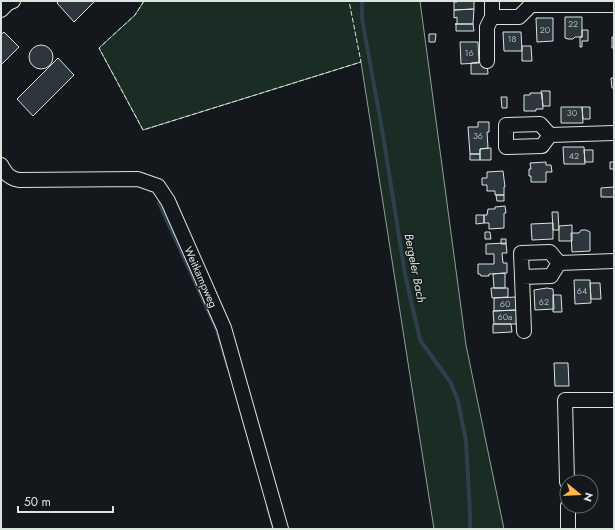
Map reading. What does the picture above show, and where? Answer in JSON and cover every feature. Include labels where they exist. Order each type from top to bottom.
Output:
[{"type":"street","points":[[1,10],[12,1]]},
{"type":"street","points":[[488,61],[487,27],[492,18],[492,1]]},
{"type":"street","points":[[492,18],[519,17],[529,3],[614,4]]},
{"type":"street","points":[[550,135],[614,133]]},
{"type":"street","name":"Weitkampweg","points":[[1,165],[5,174],[12,179],[18,180],[138,179],[158,186],[168,200],[224,328],[281,529]]},
{"type":"street","points":[[524,331],[521,253],[550,252],[559,263]]},
{"type":"street","points":[[559,263],[614,262]]},
{"type":"street","points":[[522,277],[551,276],[559,263]]},
{"type":"street","points":[[567,474],[565,400],[614,400]]},
{"type":"street","points":[[568,514],[568,529]]},
{"type":"green space","points":[[144,1],[420,1],[466,345],[504,529],[434,529],[361,62],[143,130],[99,48],[135,15]]},
{"type":"building","points":[[59,1],[95,1],[74,22],[57,3]]},
{"type":"building","points":[[473,1],[474,9],[454,10],[454,2]]},
{"type":"building","points":[[474,9],[473,24],[457,24],[457,17],[454,18],[454,10]]},
{"type":"building","points":[[565,17],[582,17],[582,37],[575,37],[573,39],[565,38]]},
{"type":"building","points":[[536,18],[553,18],[553,41],[537,42]]},
{"type":"building","points":[[456,24],[473,24],[474,31],[456,31]]},
{"type":"building","points":[[582,30],[588,30],[588,41],[582,41],[582,47],[580,47],[580,37],[582,37]]},
{"type":"building","points":[[4,32],[19,47],[1,65],[1,35]]},
{"type":"building","points":[[503,32],[521,32],[522,51],[504,51]]},
{"type":"building","points":[[429,34],[436,34],[435,42],[429,42]]},
{"type":"building","points":[[612,37],[614,37],[614,48],[612,48]]},
{"type":"building","points":[[460,42],[478,42],[479,63],[461,64]]},
{"type":"building","points":[[41,45],[49,49],[53,57],[49,65],[41,69],[33,65],[29,57],[33,49]]},
{"type":"building","points":[[522,46],[531,46],[532,61],[522,61]]},
{"type":"building","points":[[58,58],[74,75],[33,116],[17,99]]},
{"type":"building","points":[[487,62],[488,74],[471,74],[471,63]]},
{"type":"building","points":[[611,78],[614,78],[614,88],[612,88]]},
{"type":"building","points":[[541,91],[550,91],[550,106],[543,106]]},
{"type":"building","points":[[530,93],[542,93],[543,109],[536,109],[536,111],[524,111],[524,95],[530,95]]},
{"type":"building","points":[[501,97],[507,97],[507,108],[502,108]]},
{"type":"building","points":[[561,107],[582,107],[583,123],[561,123]]},
{"type":"building","points":[[582,107],[590,107],[590,119],[583,119]]},
{"type":"building","points":[[478,122],[489,122],[489,132],[487,132],[488,148],[480,149],[480,154],[470,154],[468,127],[478,127]]},
{"type":"building","points":[[563,147],[584,147],[585,164],[564,164]]},
{"type":"building","points":[[491,148],[491,160],[480,160],[480,149]]},
{"type":"building","points":[[584,150],[593,150],[593,162],[585,162]]},
{"type":"building","points":[[470,154],[480,154],[480,160],[470,160]]},
{"type":"building","points":[[546,162],[546,165],[551,165],[552,172],[546,172],[546,182],[531,182],[531,176],[529,176],[529,169],[531,169],[530,163]]},
{"type":"building","points":[[610,162],[614,162],[614,169],[610,169]]},
{"type":"building","points":[[503,171],[505,187],[504,195],[495,195],[495,191],[487,191],[487,185],[482,185],[482,178],[487,178],[487,172]]},
{"type":"building","points":[[614,187],[614,197],[601,197],[601,188]]},
{"type":"building","points":[[496,195],[504,195],[504,201],[497,201]]},
{"type":"building","points":[[505,206],[506,213],[504,213],[504,228],[489,229],[489,223],[484,223],[484,215],[487,215],[488,209],[495,209],[495,207]]},
{"type":"building","points":[[552,212],[558,212],[559,230],[553,230]]},
{"type":"building","points":[[476,215],[484,215],[484,223],[476,224]]},
{"type":"building","points":[[553,223],[553,239],[532,240],[531,224]]},
{"type":"building","points":[[572,225],[572,241],[559,241],[559,226]]},
{"type":"building","points":[[581,230],[590,232],[590,251],[572,252],[571,233],[579,233]]},
{"type":"building","points":[[485,232],[490,232],[491,239],[485,239]]},
{"type":"building","points":[[501,239],[506,239],[506,244],[501,244]]},
{"type":"building","points":[[506,243],[507,253],[502,253],[503,263],[507,263],[507,273],[489,274],[489,276],[481,276],[478,274],[478,264],[494,264],[494,254],[486,254],[486,244]]},
{"type":"building","points":[[505,273],[505,288],[494,288],[493,274]]},
{"type":"building","points":[[574,280],[590,280],[591,303],[575,304]]},
{"type":"building","points":[[590,283],[600,283],[601,299],[591,299]]},
{"type":"building","points":[[491,288],[508,288],[508,297],[492,298]]},
{"type":"building","points":[[547,288],[553,289],[554,309],[535,310],[534,290]]},
{"type":"building","points":[[553,295],[561,295],[562,312],[553,312]]},
{"type":"building","points":[[516,297],[517,310],[494,311],[494,298]]},
{"type":"building","points":[[517,310],[516,324],[494,324],[493,311]]},
{"type":"building","points":[[493,324],[511,324],[512,332],[493,333]]},
{"type":"building","points":[[554,363],[568,363],[569,386],[555,386]]},
{"type":"waterway","name":"Bergeler Bach","points":[[362,1],[362,19],[382,129],[405,274],[420,340],[451,383],[458,401],[466,441],[470,529]]},
{"type":"waterway","points":[[159,203],[217,330],[228,367]]},
{"type":"waterway","points":[[268,508],[274,529]]},
{"type":"fence","points":[[144,1],[135,15],[99,48],[143,130],[361,62],[349,1]]}]
